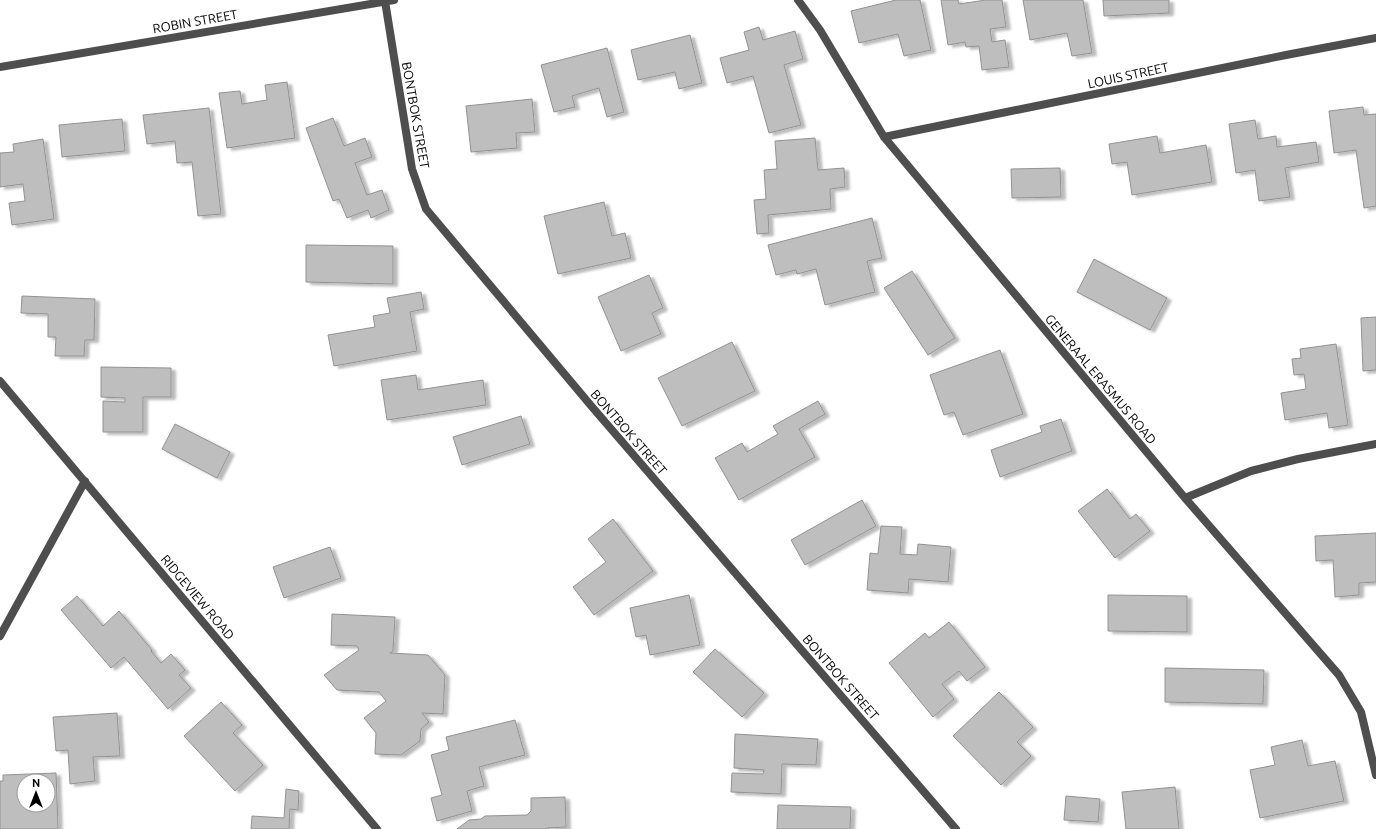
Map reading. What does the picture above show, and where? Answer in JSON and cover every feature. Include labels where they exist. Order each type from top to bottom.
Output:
[{"type":"street","name":"GENERAAL ERASMUS ROAD","points":[[798,0],[820,30],[884,137],[1185,498],[1339,675],[1361,712],[1376,775]]},
{"type":"street","name":"ROBIN STREET","points":[[0,67],[389,1]]},
{"type":"street","name":"BONTBOK STREET","points":[[389,1],[412,169],[426,209],[593,408],[956,829]]},
{"type":"street","name":"LOUIS STREET","points":[[884,137],[1376,38]]},
{"type":"street","name":"RIDGEVIEW ROAD","points":[[0,381],[377,829]]},
{"type":"street","points":[[1185,498],[1251,471],[1298,459],[1376,444]]},
{"type":"street","points":[[0,636],[85,481]]},
{"type":"building","points":[[896,0],[920,0],[931,50],[904,56],[898,34],[859,43],[851,11]]},
{"type":"building","points":[[941,0],[958,0],[959,4],[986,0],[1002,0],[1006,27],[990,29],[992,42],[1005,40],[1009,67],[982,70],[979,46],[966,47],[965,42],[948,45]]},
{"type":"building","points":[[1023,0],[1083,0],[1092,53],[1072,56],[1067,33],[1030,40]]},
{"type":"building","points":[[1103,0],[1169,0],[1169,13],[1104,16]]},
{"type":"building","points":[[759,27],[763,40],[795,31],[803,59],[784,65],[801,125],[769,133],[753,76],[727,83],[720,58],[749,50],[744,32]]},
{"type":"building","points":[[690,35],[702,83],[679,89],[675,72],[638,80],[631,50]]},
{"type":"building","points":[[607,48],[624,112],[607,117],[599,88],[572,96],[575,107],[554,112],[541,65]]},
{"type":"building","points":[[287,82],[295,138],[227,148],[219,93],[240,91],[242,104],[267,100],[265,85]]},
{"type":"building","points":[[532,99],[535,132],[516,133],[517,148],[471,152],[466,106]]},
{"type":"building","points":[[1363,107],[1364,115],[1376,114],[1376,206],[1364,208],[1356,150],[1334,153],[1329,111]]},
{"type":"building","points":[[209,108],[221,214],[198,216],[192,162],[177,163],[175,141],[147,144],[143,115]]},
{"type":"building","points":[[333,118],[344,146],[365,138],[372,157],[355,163],[367,195],[382,190],[389,210],[371,218],[368,210],[347,218],[339,199],[333,201],[306,128]]},
{"type":"building","points":[[122,119],[125,151],[62,157],[59,125]]},
{"type":"building","points":[[1255,120],[1258,139],[1276,136],[1277,147],[1316,142],[1319,162],[1285,168],[1290,197],[1259,201],[1255,170],[1236,173],[1229,124]]},
{"type":"building","points":[[1157,136],[1160,153],[1206,145],[1212,182],[1132,195],[1127,162],[1112,164],[1109,144]]},
{"type":"building","points":[[815,138],[818,170],[844,168],[845,187],[830,189],[831,209],[768,215],[769,233],[757,234],[754,200],[766,199],[764,170],[777,169],[775,141]]},
{"type":"building","points":[[43,139],[54,219],[12,225],[9,203],[25,201],[23,184],[0,187],[0,153],[14,152],[13,144]]},
{"type":"building","points":[[1060,168],[1061,197],[1012,198],[1011,169]]},
{"type":"building","points":[[604,202],[612,236],[625,233],[631,258],[558,274],[544,216]]},
{"type":"building","points":[[872,218],[882,258],[867,261],[875,292],[825,305],[816,269],[797,274],[796,270],[776,275],[768,245]]},
{"type":"building","points":[[306,245],[393,246],[393,284],[306,282]]},
{"type":"building","points":[[1094,259],[1167,298],[1150,330],[1077,292]]},
{"type":"building","points":[[912,271],[955,338],[928,355],[884,288]]},
{"type":"building","points":[[649,275],[663,308],[652,313],[661,334],[621,351],[598,297]]},
{"type":"building","points":[[421,292],[424,309],[410,312],[417,351],[334,366],[328,335],[375,327],[373,316],[390,313],[387,298]]},
{"type":"building","points":[[22,296],[95,299],[94,340],[85,340],[84,356],[55,356],[56,337],[48,337],[48,314],[21,313]]},
{"type":"building","points":[[1376,317],[1376,370],[1363,371],[1361,318]]},
{"type":"building","points":[[732,342],[755,391],[682,426],[658,378]]},
{"type":"building","points":[[1336,344],[1348,425],[1329,428],[1327,413],[1285,420],[1281,393],[1306,389],[1304,374],[1294,375],[1292,359],[1301,358],[1300,349]]},
{"type":"building","points":[[1000,350],[1023,414],[963,435],[954,412],[944,415],[930,375]]},
{"type":"building","points":[[101,367],[171,368],[171,397],[143,397],[143,432],[103,432],[103,401],[125,402],[125,398],[101,397]]},
{"type":"building","points":[[416,375],[418,390],[483,380],[486,405],[387,420],[381,380]]},
{"type":"building","points":[[818,401],[825,414],[799,429],[815,457],[739,500],[715,458],[742,443],[747,452],[778,434],[773,426]]},
{"type":"building","points":[[521,416],[530,444],[462,465],[453,437]]},
{"type":"building","points":[[1061,419],[1072,451],[1000,477],[991,450],[1042,432],[1040,426]]},
{"type":"building","points":[[175,424],[230,452],[217,478],[162,449]]},
{"type":"building","points":[[1107,489],[1130,519],[1136,514],[1150,531],[1115,558],[1078,511]]},
{"type":"building","points":[[862,500],[876,526],[805,565],[791,540]]},
{"type":"building","points":[[613,519],[653,571],[594,615],[573,587],[606,562],[588,539]]},
{"type":"building","points":[[881,526],[902,527],[900,554],[917,555],[918,544],[951,547],[948,582],[909,579],[908,593],[867,590],[870,553],[878,554]]},
{"type":"building","points":[[1376,533],[1376,582],[1359,583],[1359,595],[1335,597],[1333,560],[1316,561],[1315,536]]},
{"type":"building","points":[[330,547],[341,578],[284,598],[273,567]]},
{"type":"building","points":[[689,595],[700,645],[650,655],[646,635],[636,637],[630,608]]},
{"type":"building","points":[[1108,595],[1187,596],[1187,632],[1108,631]]},
{"type":"building","points":[[77,596],[103,626],[119,611],[161,663],[171,654],[185,670],[179,675],[191,688],[168,709],[124,657],[111,668],[61,610]]},
{"type":"building","points":[[332,614],[395,617],[393,651],[390,653],[428,655],[445,675],[443,714],[422,713],[429,722],[421,729],[420,741],[401,755],[375,754],[376,733],[364,718],[386,701],[379,692],[337,690],[324,675],[359,650],[357,646],[331,645]]},
{"type":"building","points":[[949,622],[985,667],[967,681],[959,671],[942,684],[954,699],[933,717],[889,663],[925,633],[929,638]]},
{"type":"building","points":[[715,649],[764,693],[742,717],[693,672]]},
{"type":"building","points":[[1165,668],[1264,670],[1263,704],[1165,702]]},
{"type":"building","points":[[999,692],[1033,727],[1017,742],[1031,756],[1001,785],[953,736]]},
{"type":"building","points":[[221,702],[242,725],[233,733],[263,765],[235,791],[184,736]]},
{"type":"building","points":[[117,713],[120,756],[93,757],[95,781],[70,784],[68,750],[56,751],[53,717]]},
{"type":"building","points":[[515,720],[525,755],[479,767],[484,786],[467,791],[472,811],[437,821],[431,798],[442,795],[431,755],[449,750],[446,737]]},
{"type":"building","points":[[735,734],[818,739],[816,765],[782,764],[781,794],[731,792],[732,773],[763,774],[764,770],[734,768]]},
{"type":"building","points":[[1302,740],[1308,766],[1335,761],[1344,801],[1260,818],[1250,770],[1275,765],[1271,747]]},
{"type":"building","points":[[56,773],[58,829],[0,829],[0,781],[3,781],[3,775],[16,775],[16,813],[56,813]]},
{"type":"building","points":[[1175,787],[1179,829],[1126,829],[1122,792]]},
{"type":"building","points":[[286,789],[299,791],[298,810],[290,809],[289,829],[251,829],[252,816],[284,818]]},
{"type":"building","points":[[1066,796],[1100,799],[1098,822],[1064,820]]},
{"type":"building","points":[[565,797],[566,827],[547,829],[457,829],[469,820],[481,819],[485,816],[527,815],[531,811],[531,798]]},
{"type":"building","points":[[778,805],[851,807],[850,829],[777,829]]}]
